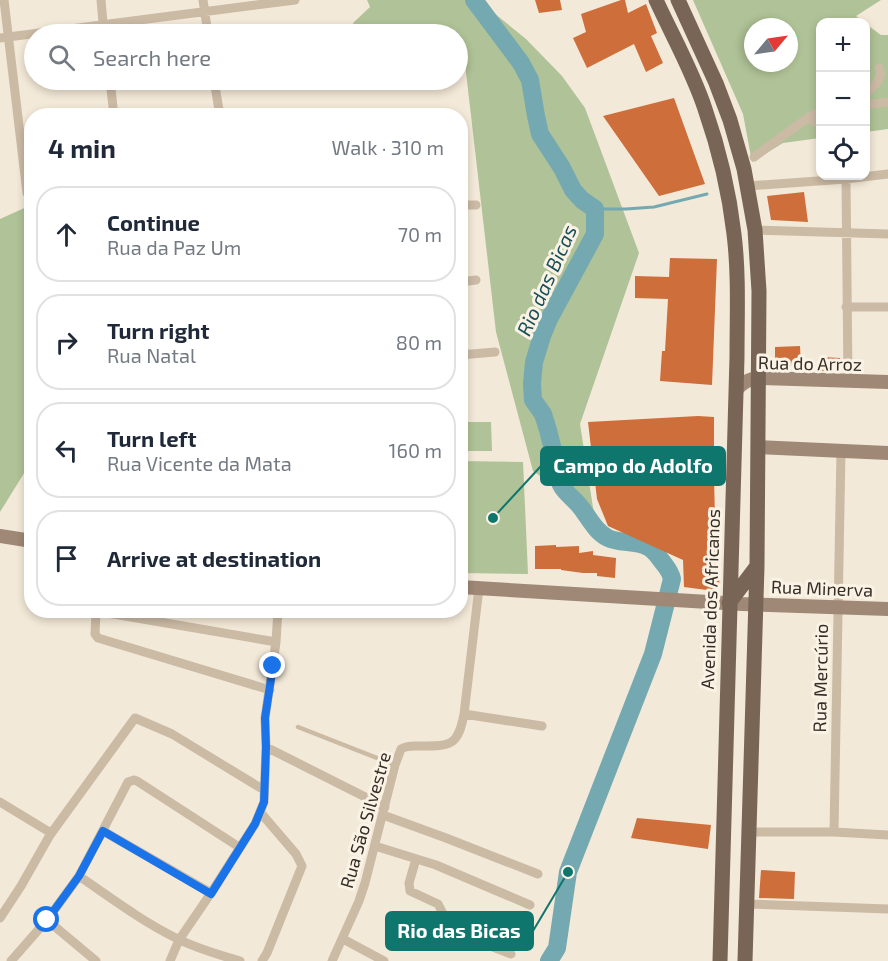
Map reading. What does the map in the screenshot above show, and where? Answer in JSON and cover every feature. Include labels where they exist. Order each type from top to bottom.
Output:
[{"type":"main road","name":"Avenida dos Africanos","points":[[656,0],[704,106],[716,143],[734,235],[737,289],[736,390],[720,961]]},
{"type":"main road","points":[[678,0],[716,83],[730,120],[747,186],[755,230],[759,291],[757,566],[745,961]]},
{"type":"main road","points":[[729,603],[757,566]]},
{"type":"street","points":[[4,0],[4,38],[24,173]]},
{"type":"street","points":[[100,0],[103,24]]},
{"type":"street","points":[[203,0],[206,24]]},
{"type":"street","points":[[137,24],[204,12],[295,0]]},
{"type":"street","points":[[4,38],[24,36]]},
{"type":"street","points":[[870,89],[876,84],[882,72]]},
{"type":"street","points":[[111,90],[113,108]]},
{"type":"street","points":[[216,90],[219,108]]},
{"type":"street","points":[[870,104],[888,102]]},
{"type":"street","points":[[754,157],[816,114]]},
{"type":"street","points":[[809,117],[816,123]]},
{"type":"street","points":[[870,176],[888,174]]},
{"type":"street","points":[[747,186],[832,180]]},
{"type":"street","points":[[846,180],[848,381]]},
{"type":"street","points":[[468,205],[476,205]]},
{"type":"street","points":[[755,230],[888,234]]},
{"type":"street","points":[[468,281],[476,280]]},
{"type":"street","points":[[846,307],[888,307]]},
{"type":"street","points":[[468,354],[495,352]]},
{"type":"street","name":"Rua do Arroz","points":[[736,390],[742,383],[759,378],[888,382]]},
{"type":"street","points":[[758,447],[888,453]]},
{"type":"street","name":"Rua Mercúrio","points":[[834,832],[841,451]]},
{"type":"street","points":[[0,536],[24,540]]},
{"type":"street","name":"Rua Minerva","points":[[468,587],[729,603],[888,609]]},
{"type":"street","name":"Rua São Silvestre","points":[[332,961],[359,901],[401,749],[451,743],[460,730],[464,714],[479,588]]},
{"type":"street","points":[[96,618],[98,638],[270,690]]},
{"type":"street","points":[[141,618],[276,642]]},
{"type":"street","points":[[170,961],[179,940],[255,824],[264,802],[265,718],[278,618]]},
{"type":"street","points":[[464,714],[542,726]]},
{"type":"street","points":[[0,918],[51,833],[135,718],[171,734],[264,790]]},
{"type":"street","points":[[266,747],[384,811],[538,874]]},
{"type":"street","points":[[11,961],[47,920],[79,876],[125,786],[130,781],[137,781],[239,847]]},
{"type":"street","points":[[1,804],[51,833]]},
{"type":"street","points":[[260,812],[296,855],[302,866],[262,961]]},
{"type":"street","points":[[103,831],[211,894]]},
{"type":"street","points":[[749,832],[834,832],[888,835]]},
{"type":"street","points":[[375,846],[436,865],[530,905]]},
{"type":"street","points":[[416,859],[409,883],[410,891],[438,904],[452,931],[510,954]]},
{"type":"street","points":[[79,876],[179,940],[212,957],[240,961]]},
{"type":"street","points":[[747,904],[888,909]]},
{"type":"street","points":[[47,920],[96,961]]},
{"type":"street","points":[[343,939],[384,961]]},
{"type":"lane","points":[[298,727],[395,765]]},
{"type":"green space","points":[[367,0],[478,0],[526,39],[562,76],[585,108],[639,253],[580,424],[594,514],[533,471],[496,332],[468,90],[468,24],[353,24],[370,7]]},
{"type":"green space","points":[[693,0],[881,0],[856,16],[859,18],[816,18],[816,139],[783,143],[752,162],[743,114]]},
{"type":"green space","points":[[870,27],[881,35],[888,35],[888,129],[870,131]]},
{"type":"green space","points":[[24,208],[24,473],[0,512],[0,219]]},
{"type":"green space","points":[[468,422],[491,422],[492,451],[468,451]]},
{"type":"green space","points":[[468,461],[523,462],[528,574],[468,573]]},
{"type":"building","points":[[535,0],[560,0],[562,10],[539,13]]},
{"type":"building","points":[[625,0],[628,13],[646,4],[657,33],[651,36],[663,63],[646,72],[634,44],[587,68],[573,38],[586,32],[581,14]]},
{"type":"building","points":[[674,98],[705,184],[659,196],[603,116]]},
{"type":"building","points":[[804,192],[808,222],[771,220],[767,196]]},
{"type":"building","points":[[670,258],[717,259],[712,385],[660,381],[662,351],[665,351],[668,299],[635,298],[635,276],[669,277]]},
{"type":"building","points":[[800,346],[801,366],[775,367],[775,347]]},
{"type":"building","points":[[822,357],[840,358],[841,372],[822,371]]},
{"type":"building","points":[[714,417],[716,564],[720,564],[719,588],[714,591],[684,587],[683,560],[608,526],[597,499],[588,422]]},
{"type":"building","points":[[556,545],[556,547],[579,546],[579,553],[593,551],[593,555],[616,558],[615,578],[597,576],[597,573],[535,569],[535,546]]},
{"type":"building","points":[[637,818],[711,825],[708,849],[631,838]]},
{"type":"building","points":[[761,870],[795,872],[794,899],[759,898]]},
{"type":"waterway","name":"Rio das Bicas","points":[[474,0],[521,63],[530,80],[540,134],[573,190],[595,209],[595,234],[549,319],[534,362],[533,400],[543,414],[560,483],[603,535],[613,540],[638,543],[650,548],[668,569],[672,579],[653,654],[568,872],[557,948],[549,961]]},
{"type":"waterway","points":[[595,209],[654,207],[707,194]]},
{"type":"place","name":"Campo do Adolfo","points":[[493,518]]},
{"type":"place","name":"Rio das Bicas","points":[[568,872]]},
{"type":"route","points":[[47,920],[79,876],[103,831],[211,894],[255,824],[264,802],[265,718],[273,666]]}]
